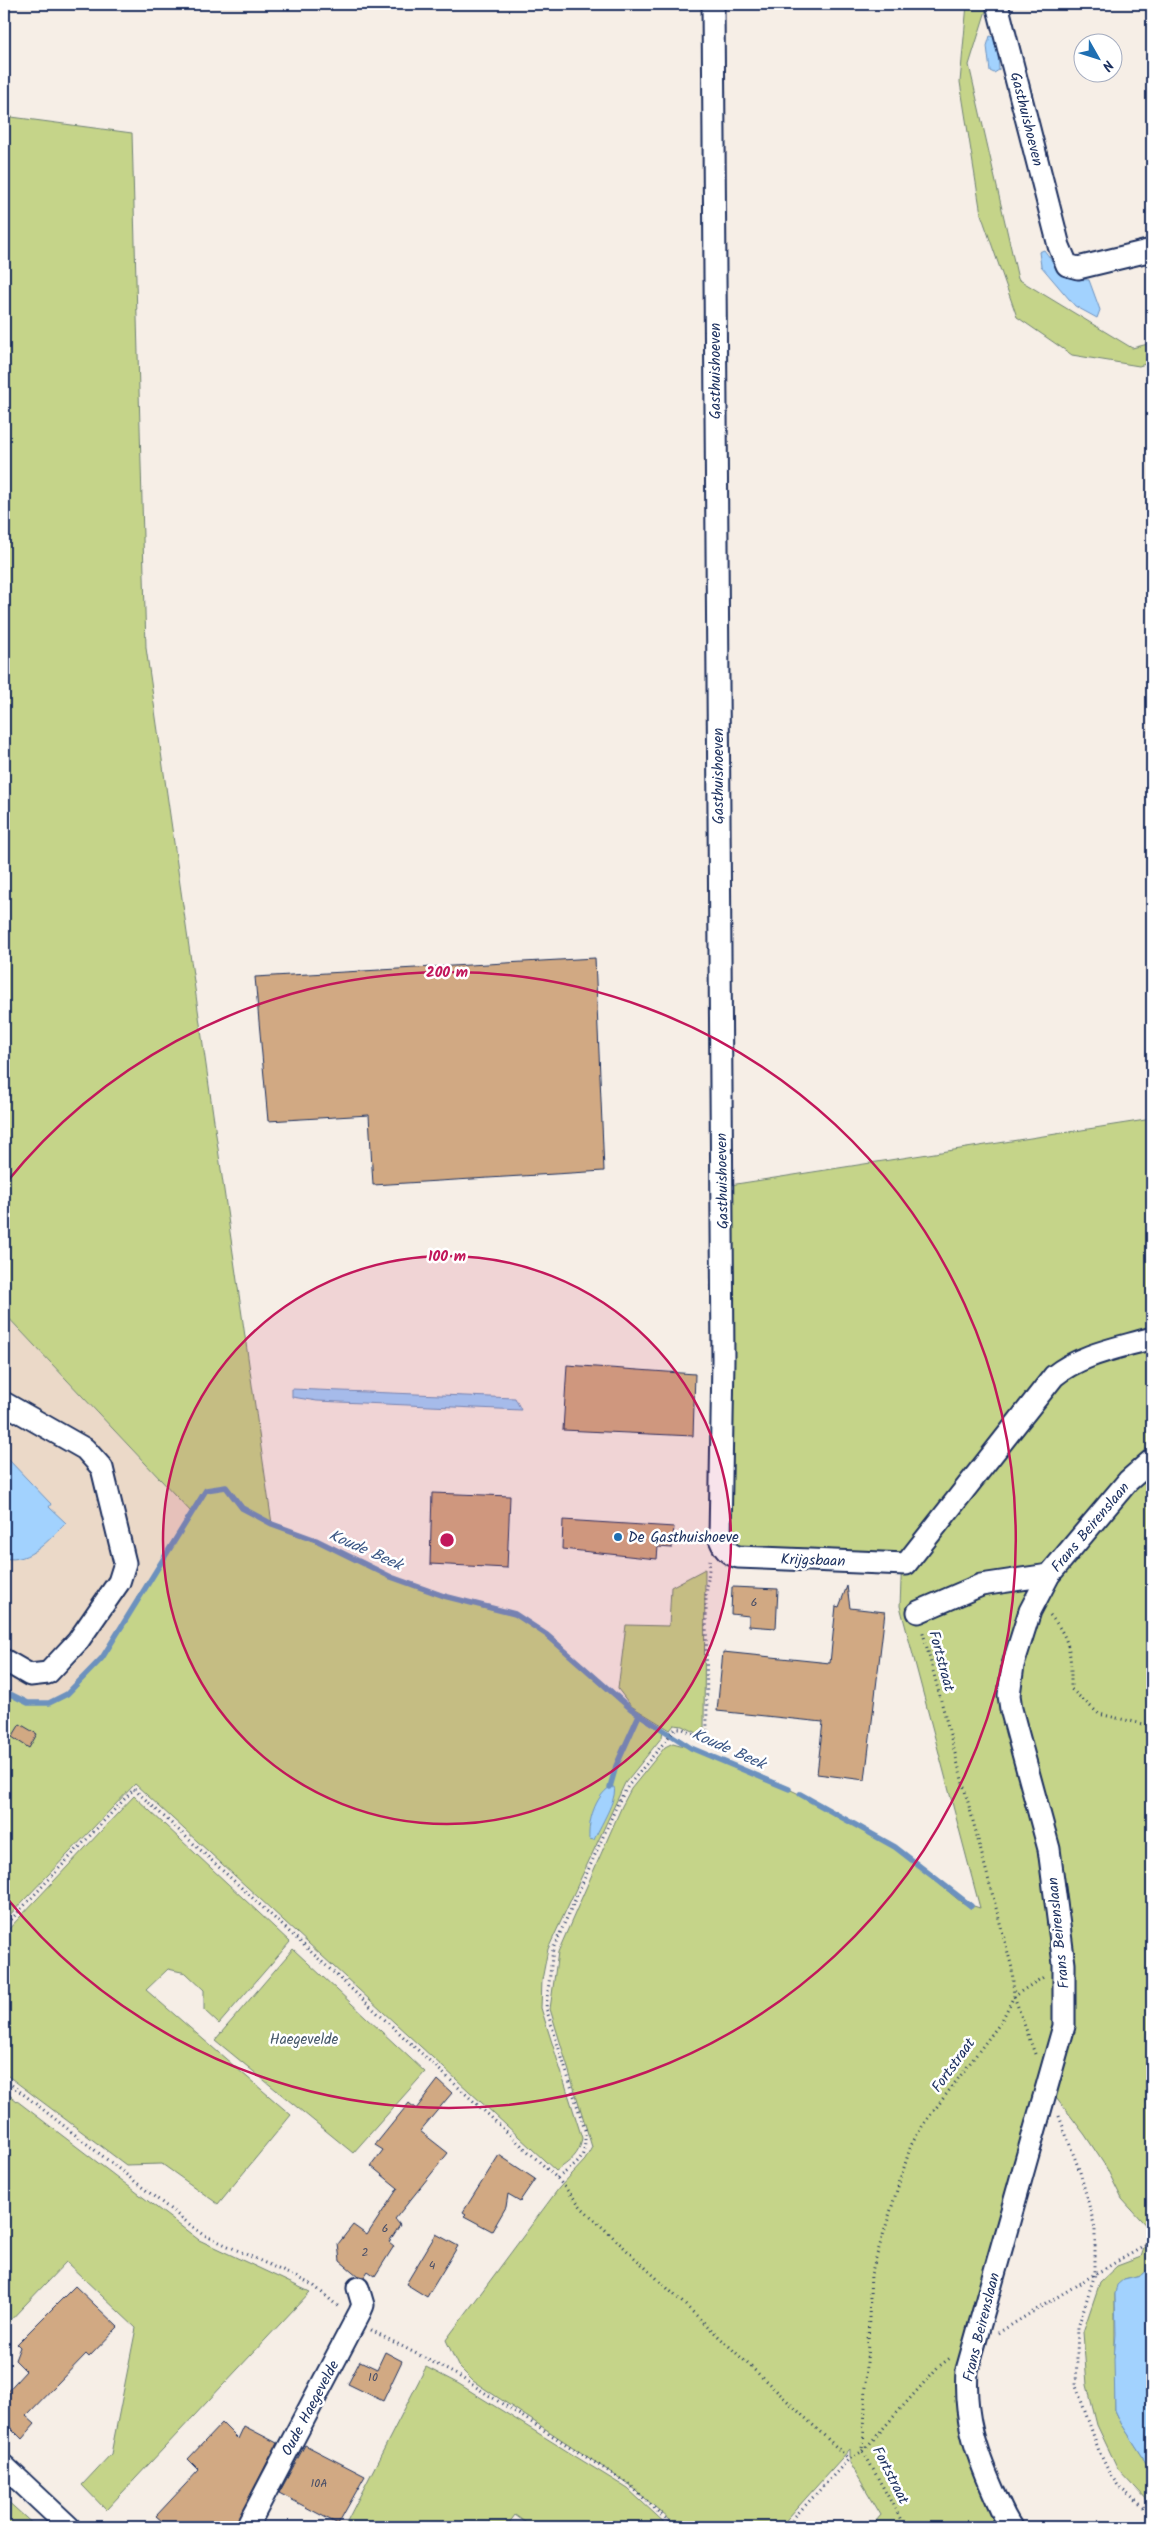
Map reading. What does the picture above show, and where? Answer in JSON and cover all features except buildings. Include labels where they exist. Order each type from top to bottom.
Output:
[{"type":"street","name":"Gasthuishoeven","points":[[713,4],[723,1359],[720,1539],[723,1547]]},
{"type":"street","name":"Gasthuishoeven","points":[[997,4],[1059,246],[1067,265],[1078,268],[1152,250]]},
{"type":"street","name":"Krijgsbaan","points":[[723,1547],[729,1554],[738,1558],[906,1564],[1054,1376],[1066,1366],[1152,1338]]},
{"type":"street","points":[[4,1403],[85,1449],[102,1468],[125,1563],[119,1582],[78,1641],[48,1673],[30,1675],[4,1660]]},
{"type":"street","name":"Frans Beirenslaan","points":[[1011,2527],[981,2464],[969,2426],[966,2390],[972,2349],[1064,2026],[1064,1964],[1049,1849],[1011,1709],[1010,1695],[1019,1643],[1036,1599],[1048,1575],[1128,1481],[1152,1460]]},
{"type":"street","points":[[918,1612],[981,1586],[1048,1575]]},
{"type":"street","name":"Oude Haegevelde","points":[[247,2527],[356,2322],[363,2305],[358,2288]]},
{"type":"street","points":[[4,2466],[69,2527]]},
{"type":"path","points":[[557,2178],[579,2163],[585,2150],[584,2130],[546,2008],[553,1950],[618,1803],[628,1786],[672,1731],[681,1728],[702,1738],[707,1732],[706,1597],[709,1561],[723,1547]]},
{"type":"path","points":[[1036,1599],[1063,1630],[1070,1654],[1071,1689],[1099,1714],[1152,1726]]},
{"type":"path","name":"Fortstraat","points":[[905,2527],[864,2451],[871,2274],[911,2145],[923,2125],[1001,2022],[1014,1996],[1012,1968],[918,1612]]},
{"type":"path","points":[[4,1927],[134,1789],[557,2178],[582,2208],[849,2459]]},
{"type":"path","points":[[1064,1964],[1014,1996],[1080,2172],[1095,2228],[1095,2274],[1078,2327],[1076,2386],[1098,2451],[1110,2474],[1119,2487],[1152,2514]]},
{"type":"path","points":[[4,2079],[202,2234],[313,2285],[356,2322],[458,2376],[622,2480],[674,2527]]},
{"type":"path","points":[[785,2527],[849,2459],[864,2451],[946,2360],[972,2349],[1095,2274],[1152,2242]]},
{"type":"shaded area","points":[[4,1313],[192,1513],[102,1658],[67,1694],[49,1703],[28,1703],[4,1691]]},
{"type":"green space","points":[[967,4],[988,4],[969,65],[1018,279],[1132,348],[1152,343],[1152,362],[1139,366],[1072,355],[1017,317],[981,214],[960,82]]},
{"type":"green space","points":[[4,116],[132,133],[146,648],[272,1524],[316,1540],[391,1577],[444,1596],[515,1614],[547,1635],[631,1709],[663,1729],[662,1737],[625,1783],[548,1949],[542,1980],[541,2008],[582,2138],[576,2154],[556,2171],[135,1784],[4,1921],[4,1691],[28,1703],[49,1703],[67,1694],[102,1658],[192,1513],[4,1313]]},
{"type":"green space","points":[[1152,1119],[1152,2266],[1141,2275],[1124,2279],[1115,2294],[1115,2410],[1121,2423],[1152,2471],[1152,2505],[1118,2469],[1097,2425],[1087,2385],[1083,2332],[1100,2282],[1117,2266],[1141,2257],[1150,2230],[1122,2199],[1106,2167],[1085,2135],[1047,2085],[966,2390],[1011,2527],[871,2527],[881,2515],[850,2463],[850,2449],[780,2527],[678,2527],[630,2485],[473,2381],[458,2366],[446,2340],[559,2188],[585,2160],[592,2147],[550,2009],[558,1952],[622,1806],[631,1789],[665,1747],[673,1743],[691,1748],[770,1780],[822,1805],[895,1847],[961,1902],[980,1908],[900,1606],[902,1555],[743,1548],[735,1543],[730,1536],[730,1185]]},
{"type":"green space","points":[[705,1569],[704,1730],[701,1735],[683,1726],[674,1725],[670,1730],[631,1706],[618,1689],[626,1625],[669,1626],[671,1587]]},
{"type":"green space","points":[[134,1796],[290,1942],[219,2024],[204,2010],[204,1990],[186,1973],[168,1969],[146,1990],[291,2115],[218,2204],[162,2164],[126,2165],[4,2073],[4,1934]]},
{"type":"green space","name":"Haegevelde","points":[[293,1949],[425,2072],[353,2153],[215,2040]]},
{"type":"green space","points":[[4,2091],[199,2240],[310,2292],[106,2510],[82,2485],[111,2454],[136,2328],[66,2262],[4,2327]]},
{"type":"green space","points":[[426,2367],[459,2384],[628,2489],[669,2527],[532,2527],[515,2515],[506,2527],[344,2527]]},
{"type":"green space","points":[[4,2498],[36,2527],[4,2527]]},
{"type":"water","points":[[990,36],[994,37],[998,52],[999,70],[994,73],[990,71],[987,46]]},
{"type":"water","points":[[1044,250],[1058,270],[1065,276],[1089,280],[1100,310],[1097,318],[1075,306],[1041,266],[1039,252]]},
{"type":"water","points":[[292,1389],[515,1398],[521,1410],[317,1401],[292,1397]]},
{"type":"water","points":[[8,1459],[51,1504],[49,1507],[66,1523],[46,1543],[31,1554],[13,1559],[4,1558],[4,1463]]},
{"type":"water","points":[[610,1787],[614,1787],[611,1805],[594,1840],[589,1839],[591,1817],[596,1803]]},
{"type":"water","points":[[1152,2266],[1152,2471],[1121,2423],[1115,2410],[1114,2359],[1116,2334],[1115,2294],[1117,2285],[1124,2279],[1141,2275]]},
{"type":"waterway","name":"Koude Beek","points":[[4,1691],[28,1703],[49,1703],[67,1694],[102,1658],[206,1490],[226,1487],[242,1508],[272,1524],[316,1540],[391,1577],[444,1596],[515,1614],[547,1635],[631,1709],[691,1748],[789,1789]]},
{"type":"waterway","points":[[610,1787],[616,1766],[639,1715]]},
{"type":"waterway","name":"Koude Beek","points":[[800,1794],[895,1847],[971,1906]]},
{"type":"place","name":"De Gasthuishoeve","points":[[618,1537]]}]
